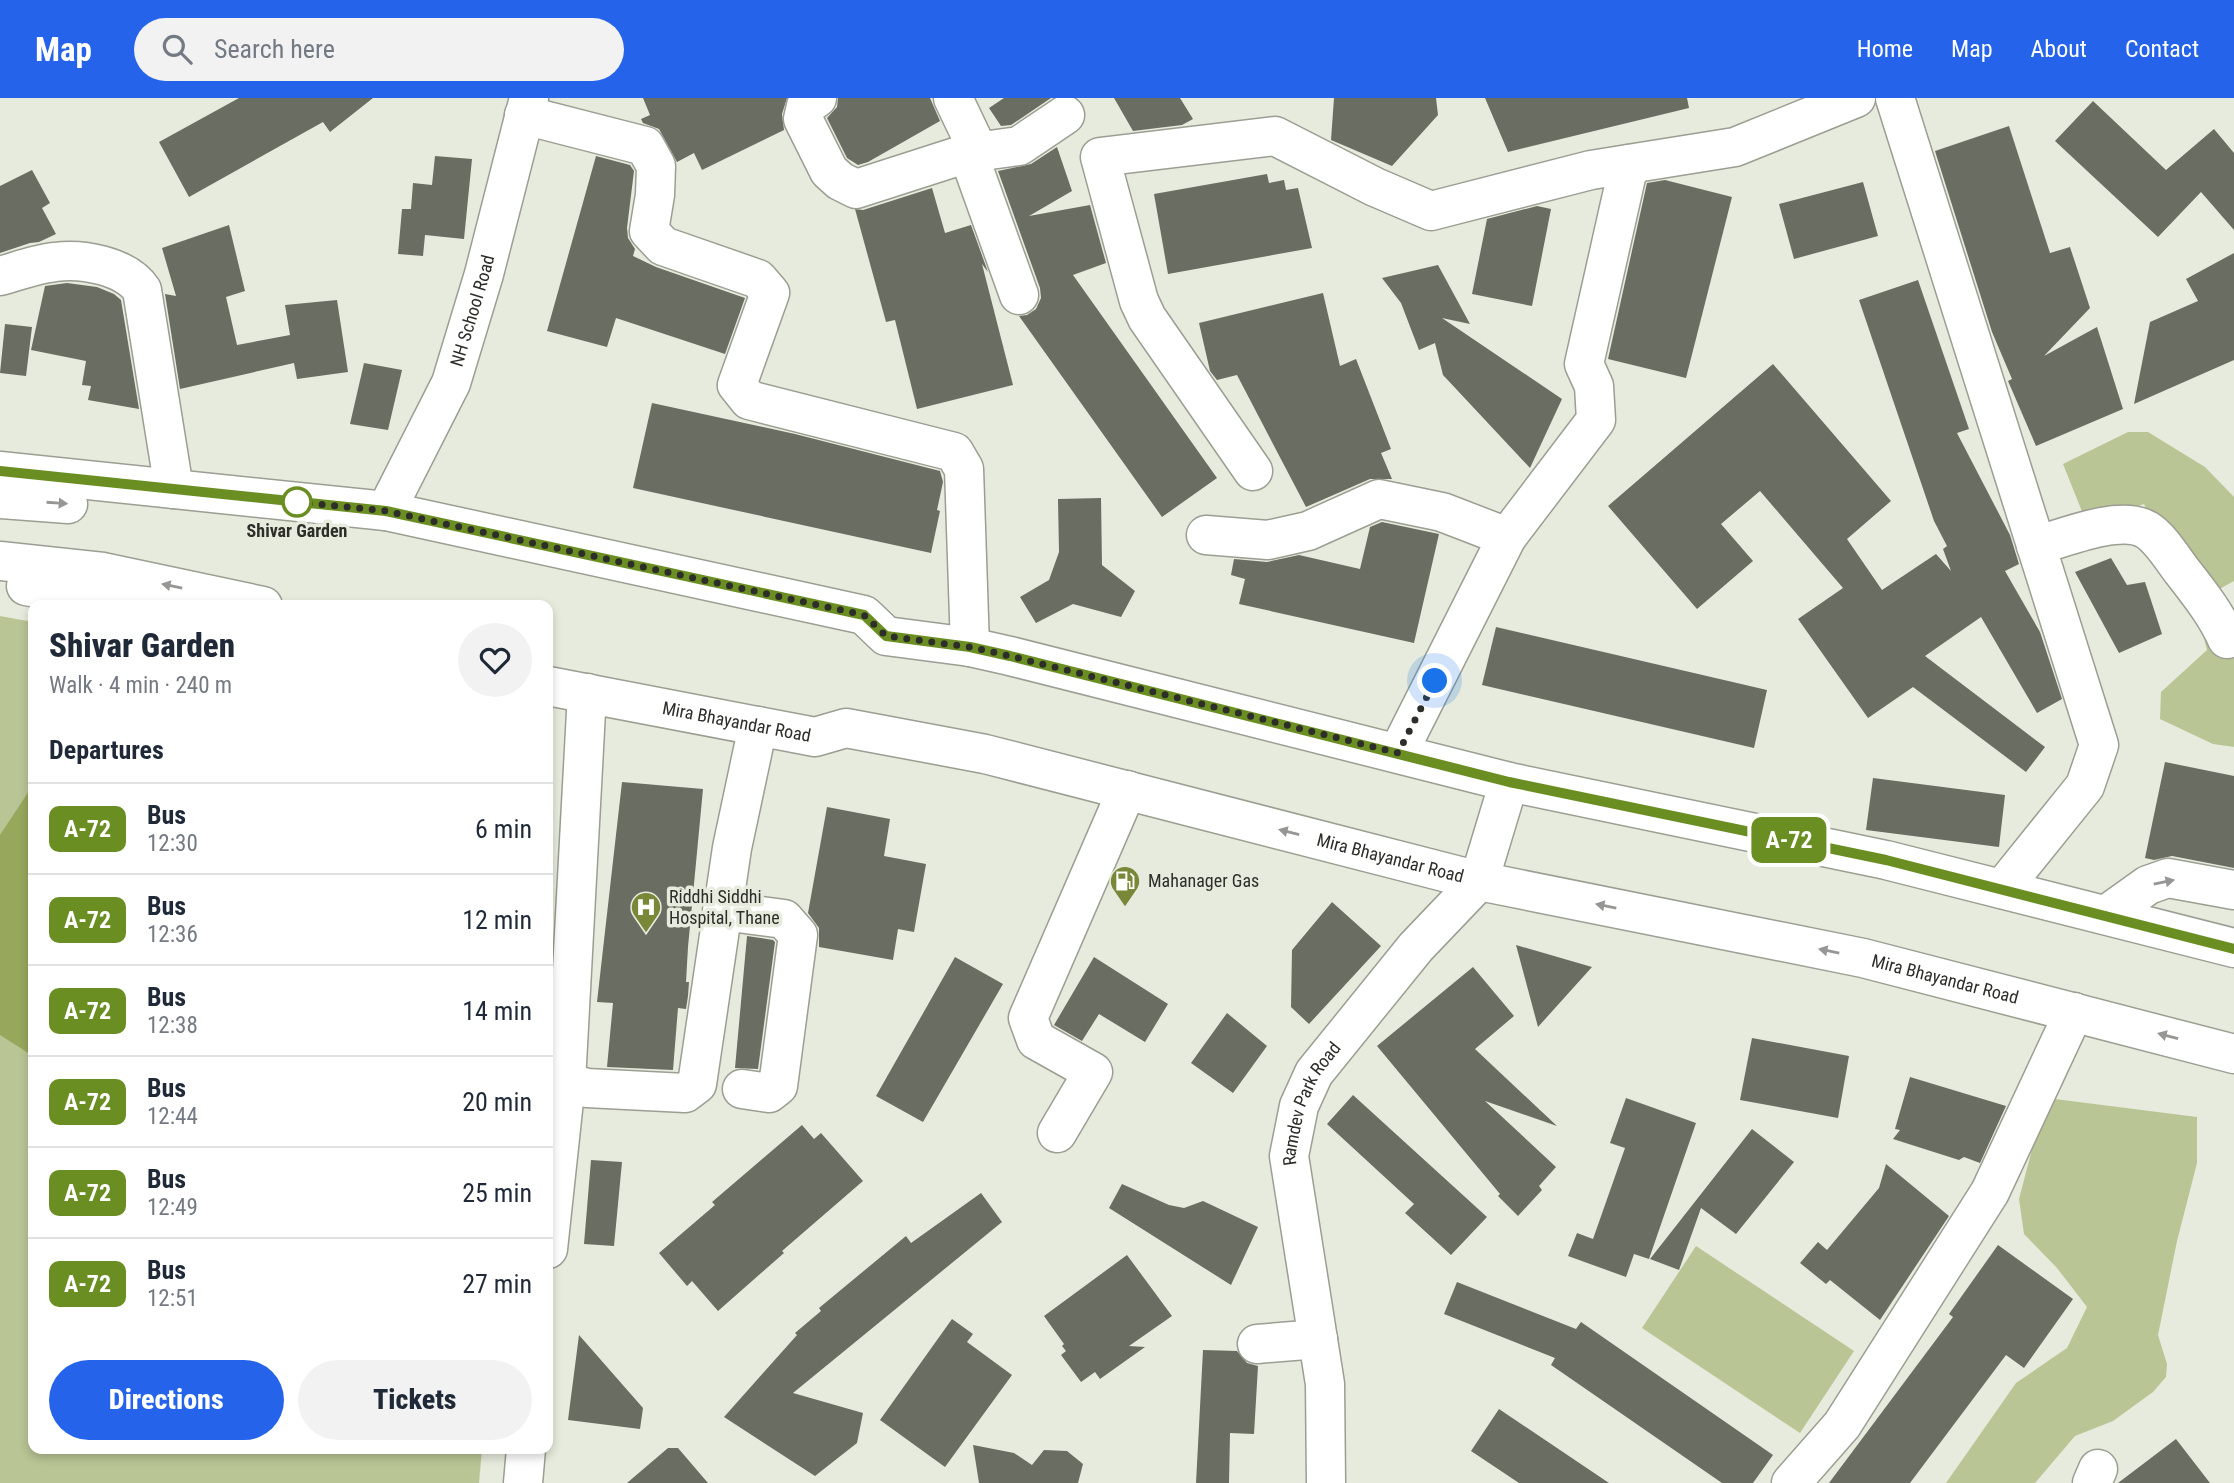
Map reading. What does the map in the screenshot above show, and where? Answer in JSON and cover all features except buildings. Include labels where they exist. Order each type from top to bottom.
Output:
[{"type":"street","points":[[817,98],[806,106],[803,119],[829,171],[840,181],[856,189],[968,153],[1019,145],[1065,115]]},
{"type":"street","points":[[953,98],[973,140],[968,153],[1019,295]]},
{"type":"street","points":[[1253,471],[1143,310],[1100,157],[1275,135],[1375,187],[1431,211],[1591,170],[1735,148],[1856,98]]},
{"type":"street","points":[[1895,98],[2099,745],[2085,786],[2002,889]]},
{"type":"street","points":[[526,106],[645,146],[656,166],[649,231],[663,246],[758,279],[769,293],[737,385],[749,400],[954,452],[964,469],[970,647]]},
{"type":"street","name":"NH School Road","points":[[386,511],[451,383],[484,274],[526,106]]},
{"type":"street","points":[[1398,753],[1507,537],[1596,420],[1594,386],[1584,364],[1629,164]]},
{"type":"street","points":[[0,276],[56,262],[101,264],[136,281],[142,290],[174,489]]},
{"type":"street","points":[[0,471],[386,511],[864,615],[886,636]]},
{"type":"street","points":[[0,499],[113,507],[383,535],[886,636],[970,647],[1509,782],[1886,860],[2234,948]]},
{"type":"street","points":[[1206,535],[1268,540],[1308,531],[1379,499],[1441,512],[1507,537]]},
{"type":"street","points":[[2036,546],[2110,526],[2127,525],[2146,530],[2202,597],[2227,639]]},
{"type":"street","points":[[0,561],[103,572],[235,600]]},
{"type":"street","points":[[0,581],[97,600]]},
{"type":"street","points":[[553,667],[846,728]]},
{"type":"street","name":"Mira Bhayandar Road","points":[[553,687],[815,737],[846,728],[985,754],[1479,881],[1863,958],[2234,1054]]},
{"type":"street","points":[[553,1203],[566,1082],[587,693]]},
{"type":"street","points":[[566,1082],[587,1088],[685,1093],[697,1084],[732,848],[758,726]]},
{"type":"street","name":"Ramdev Park Road","points":[[1326,1483],[1325,1384],[1289,1156],[1299,1107],[1314,1073],[1416,947],[1479,881],[1509,782]]},
{"type":"street","points":[[1056,1133],[1093,1072],[1035,1040],[1028,1018],[1127,790]]},
{"type":"street","points":[[2106,915],[2148,885],[2168,878],[2234,890]]},
{"type":"street","points":[[723,911],[784,919],[798,935],[778,1086],[769,1093],[742,1089]]},
{"type":"street","points":[[1791,1483],[1842,1425],[1990,1192],[2074,1012]]},
{"type":"street","points":[[1257,1345],[1318,1339]]},
{"type":"street","points":[[523,1483],[526,1454]]},
{"type":"shaded area","points":[[2128,432],[2148,432],[2205,467],[2234,497],[2234,581],[2214,592],[2150,519],[2144,504],[2087,524],[2063,464]]},
{"type":"shaded area","points":[[2234,610],[2234,747],[2213,744],[2160,719],[2161,692],[2207,650],[2202,630]]},
{"type":"shaded area","points":[[0,616],[28,621],[28,1454],[482,1454],[479,1483],[0,1483]]},
{"type":"shaded area","points":[[28,793],[28,1053],[0,1035],[0,835]]},
{"type":"shaded area","points":[[2055,1099],[2197,1117],[2197,1163],[2177,1241],[2158,1335],[2167,1364],[2166,1377],[2153,1392],[2113,1421],[2075,1436],[2035,1483],[1946,1483],[2016,1383],[2067,1348],[2087,1307],[2057,1268],[2024,1234],[2019,1199],[2035,1138]]},
{"type":"shaded area","points":[[1696,1246],[1854,1351],[1800,1433],[1642,1328]]},
{"type":"bus line","name":"A-72","points":[[0,471],[386,511],[864,615],[886,636],[970,647],[1010,656],[1509,782],[1886,860],[2234,949]]},
{"type":"place","name":"Shivar Garden","points":[[297,502]]},
{"type":"place","name":"Mahanager Gas","points":[[1125,908]]},
{"type":"place","name":"Riddhi Siddhi Hospital, Thane","points":[[646,934]]},
{"type":"route","points":[[297,502],[386,511],[864,615],[886,636],[970,647],[1010,656],[1398,753],[1435,681]]}]
